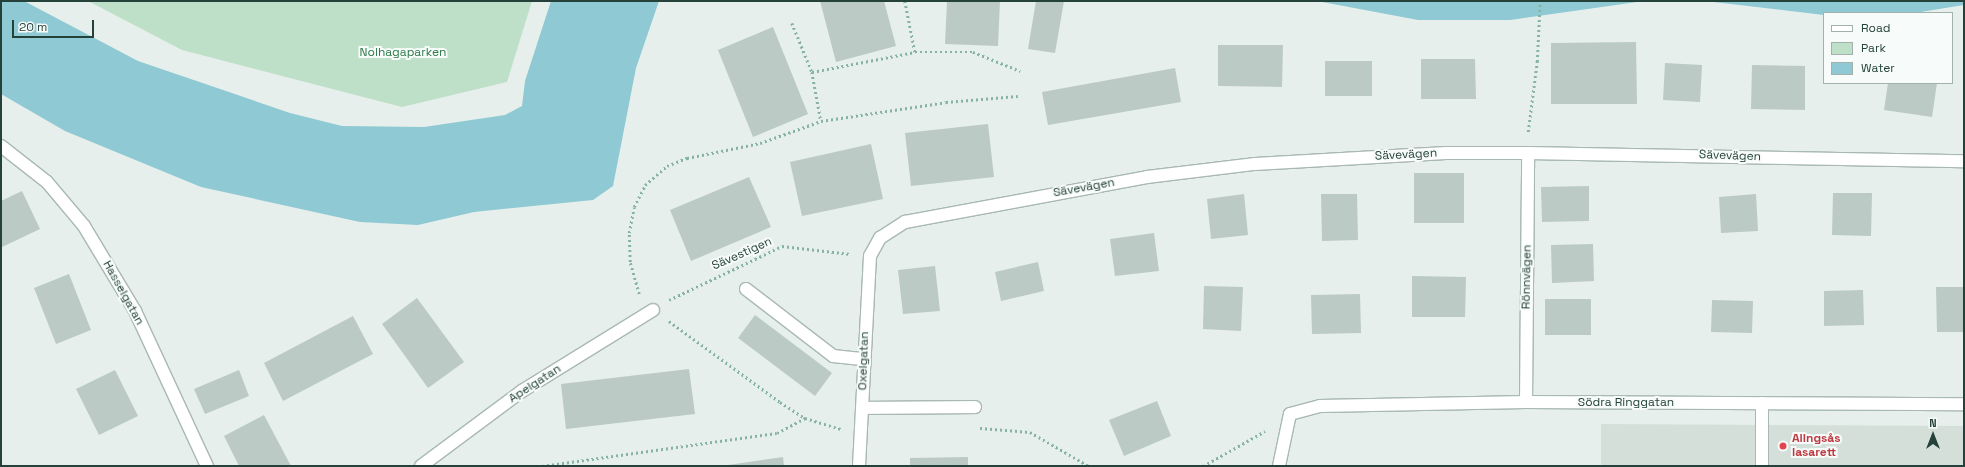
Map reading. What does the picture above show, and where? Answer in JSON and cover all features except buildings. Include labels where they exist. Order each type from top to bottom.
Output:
[{"type":"street","name":"Hasselgatan","points":[[1,146],[47,182],[84,226],[135,312],[207,466]]},
{"type":"street","name":"Sävevägen","points":[[870,256],[880,238],[905,222],[1147,177],[1255,164],[1446,153],[1528,153],[1964,162]]},
{"type":"street","name":"Rönnvägen","points":[[1526,402],[1528,153]]},
{"type":"street","name":"Oxelgatan","points":[[859,466],[870,256]]},
{"type":"street","points":[[746,289],[833,356],[864,359]]},
{"type":"street","name":"Apelgatan","points":[[421,466],[522,391],[653,310]]},
{"type":"street","name":"Södra Ringgatan","points":[[1290,414],[1320,406],[1526,402],[1964,404]]},
{"type":"street","points":[[1762,403],[1762,466]]},
{"type":"street","points":[[862,408],[975,407]]},
{"type":"street","points":[[1279,466],[1290,414]]},
{"type":"path","points":[[905,1],[915,52]]},
{"type":"path","points":[[1528,153],[1528,114],[1539,29],[1540,1]]},
{"type":"path","points":[[792,23],[812,72],[821,121]]},
{"type":"path","points":[[812,72],[915,52],[973,52],[1020,71]]},
{"type":"path","points":[[861,430],[841,430],[805,418],[641,300],[630,262],[634,207],[645,185],[667,166],[680,161],[760,143],[821,121],[946,102],[1018,96]]},
{"type":"path","name":"Sävestigen","points":[[653,310],[682,291],[782,246],[870,256]]},
{"type":"path","points":[[1203,466],[1290,414]]},
{"type":"path","points":[[542,466],[778,433],[805,418]]},
{"type":"path","points":[[976,428],[1030,432],[1089,466]]},
{"type":"path","points":[[841,430],[841,437]]},
{"type":"shaded area","name":"Alingsås lasarett","points":[[1601,424],[1964,426],[1964,466],[1601,466]]},
{"type":"green space","name":"Nolhagaparken","points":[[88,1],[532,1],[507,82],[402,107],[182,50]]},
{"type":"water","points":[[1,1],[24,1],[138,61],[290,113],[342,126],[424,127],[505,115],[522,106],[525,81],[551,1],[659,1],[636,68],[613,186],[593,200],[474,212],[418,225],[360,222],[201,187],[65,131],[1,94]]},
{"type":"water","points":[[1317,1],[1644,1],[1510,20],[1418,20]]},
{"type":"water","points":[[1705,1],[1964,1],[1964,5],[1920,12],[1823,12],[1823,15]]},
{"type":"place","name":"Alingsås lasarett","points":[[1783,446]]}]
